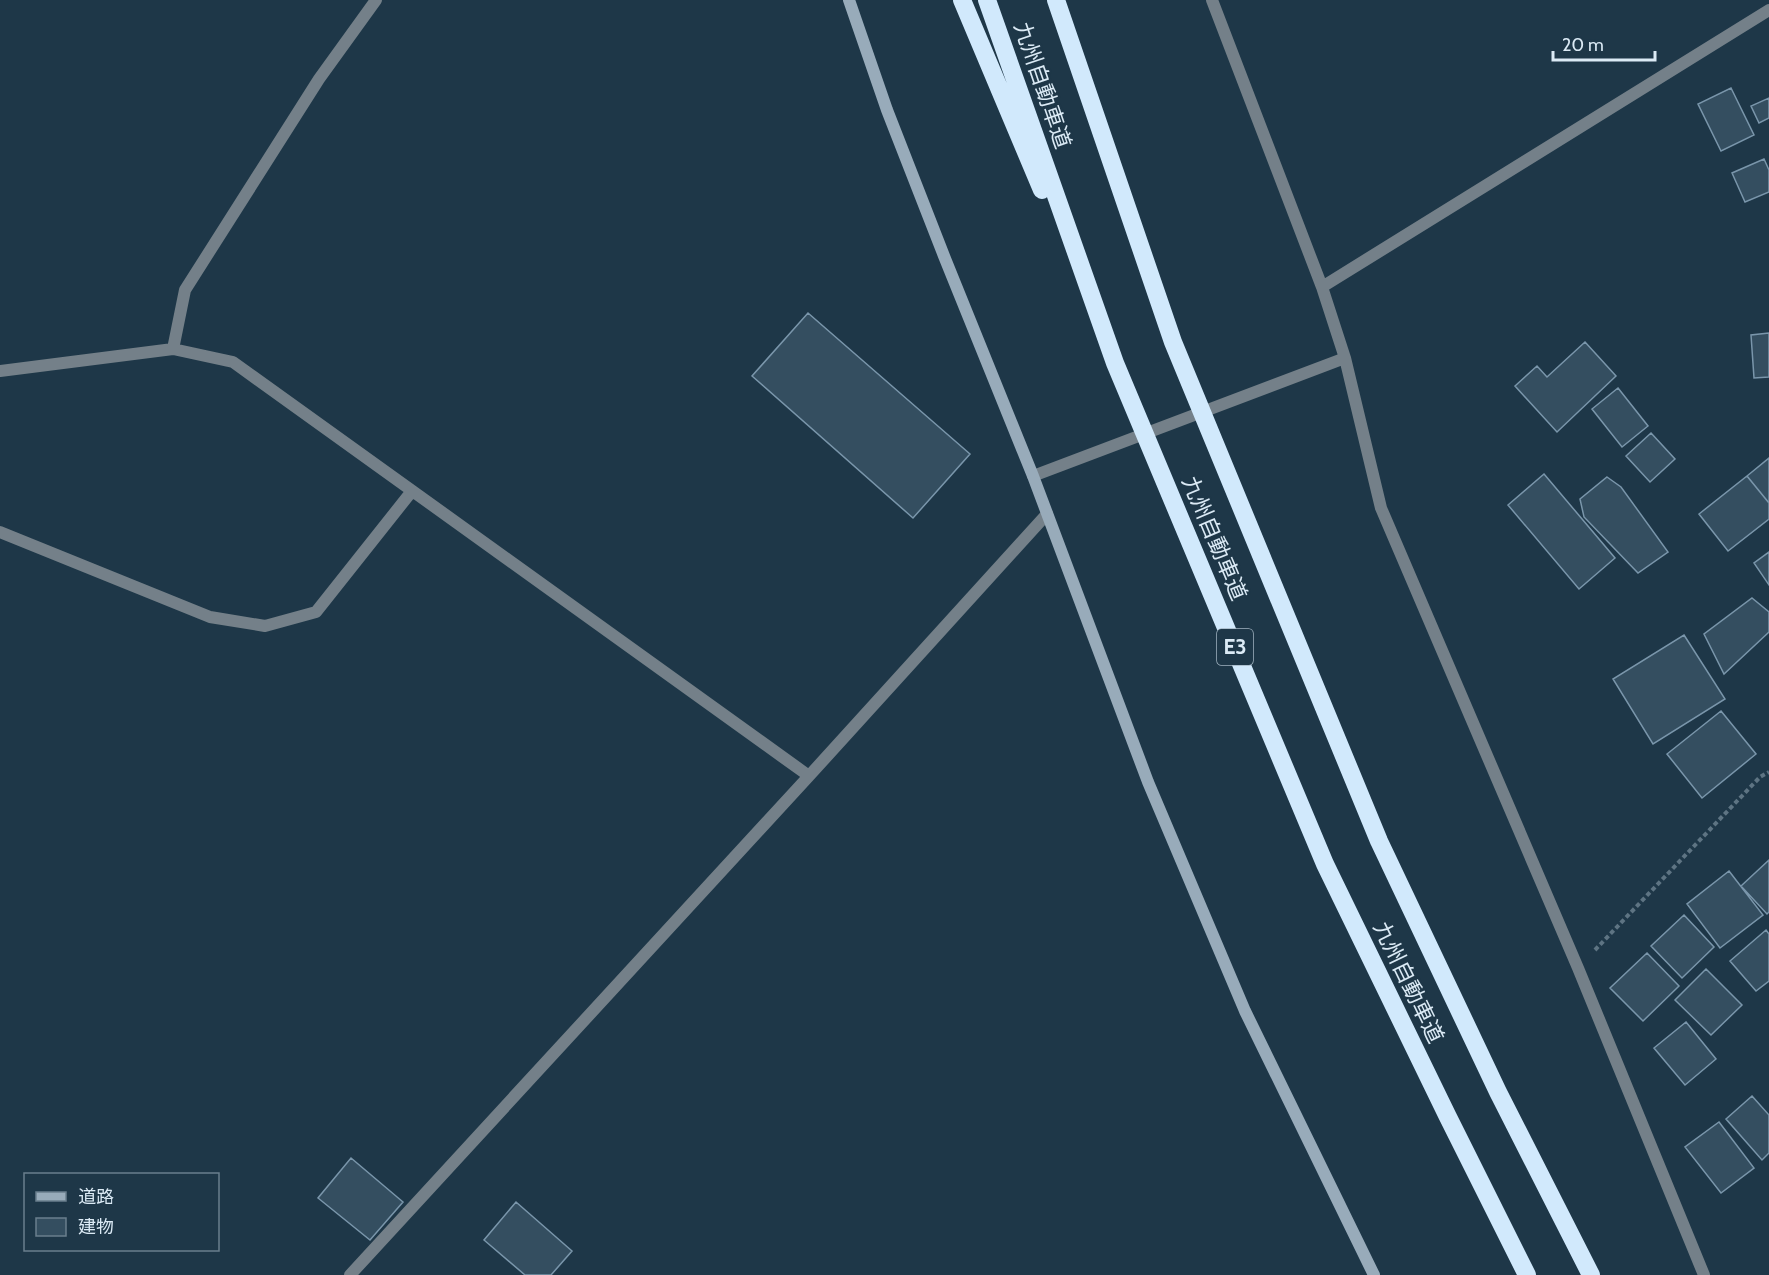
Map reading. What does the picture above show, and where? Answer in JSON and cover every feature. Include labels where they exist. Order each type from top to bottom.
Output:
[{"type":"highway","points":[[962,0],[1115,363]]},
{"type":"highway","name":"九州自動車道","points":[[987,0],[1115,363],[1326,864],[1527,1275]]},
{"type":"highway","name":"九州自動車道","points":[[1056,0],[1173,342],[1379,841],[1498,1092],[1591,1275]]},
{"type":"street","points":[[173,349],[185,290],[319,80],[376,0]]},
{"type":"street","points":[[849,0],[899,141],[1034,476],[1148,782],[1240,1000],[1374,1275]]},
{"type":"street","points":[[1212,0],[1322,287],[1345,358],[1381,508],[1578,968],[1704,1275]]},
{"type":"street","points":[[1322,287],[1769,10]]},
{"type":"street","points":[[0,370],[173,349],[233,362],[810,776]]},
{"type":"street","points":[[1034,476],[1345,358]]},
{"type":"street","points":[[0,532],[210,617],[265,626],[316,612],[412,491]]},
{"type":"street","points":[[350,1275],[810,776],[1047,513]]},
{"type":"path","points":[[1578,968],[1760,777],[1769,772]]},
{"type":"building","points":[[1731,88],[1754,135],[1721,151],[1698,104]]},
{"type":"building","points":[[1769,98],[1769,118],[1759,123],[1751,106]]},
{"type":"building","points":[[1764,159],[1769,170],[1769,192],[1745,202],[1732,173]]},
{"type":"building","points":[[808,313],[970,454],[913,518],[752,376]]},
{"type":"building","points":[[1769,333],[1769,377],[1754,378],[1751,335]]},
{"type":"building","points":[[1585,342],[1616,376],[1557,432],[1515,386],[1537,366],[1547,377]]},
{"type":"building","points":[[1618,388],[1648,426],[1622,447],[1592,409]]},
{"type":"building","points":[[1651,433],[1675,459],[1650,482],[1626,456]]},
{"type":"building","points":[[1769,458],[1769,503],[1747,476]]},
{"type":"building","points":[[1544,474],[1615,558],[1579,589],[1508,505]]},
{"type":"building","points":[[1747,476],[1769,503],[1769,519],[1728,551],[1699,514]]},
{"type":"building","points":[[1607,477],[1621,487],[1668,552],[1638,573],[1584,517],[1580,499]]},
{"type":"building","points":[[1769,552],[1769,585],[1754,563]]},
{"type":"building","points":[[1752,598],[1769,612],[1769,632],[1724,674],[1704,634]]},
{"type":"building","points":[[1684,635],[1725,699],[1653,744],[1613,679]]},
{"type":"building","points":[[1721,711],[1756,754],[1702,798],[1667,754]]},
{"type":"building","points":[[1769,860],[1769,912],[1767,914],[1741,886]]},
{"type":"building","points":[[1729,871],[1763,915],[1720,948],[1687,904]]},
{"type":"building","points":[[1684,915],[1714,947],[1682,978],[1651,946]]},
{"type":"building","points":[[1766,930],[1769,934],[1769,981],[1756,991],[1730,961]]},
{"type":"building","points":[[1647,953],[1679,986],[1643,1021],[1610,988]]},
{"type":"building","points":[[1706,969],[1742,1005],[1711,1035],[1675,1000]]},
{"type":"building","points":[[1686,1022],[1716,1059],[1685,1085],[1654,1048]]},
{"type":"building","points":[[1752,1096],[1769,1115],[1769,1153],[1762,1160],[1726,1119]]},
{"type":"building","points":[[1719,1122],[1754,1168],[1721,1193],[1685,1147]]},
{"type":"building","points":[[351,1158],[403,1202],[370,1240],[318,1198]]},
{"type":"building","points":[[516,1202],[572,1251],[551,1275],[525,1275],[484,1240]]}]
